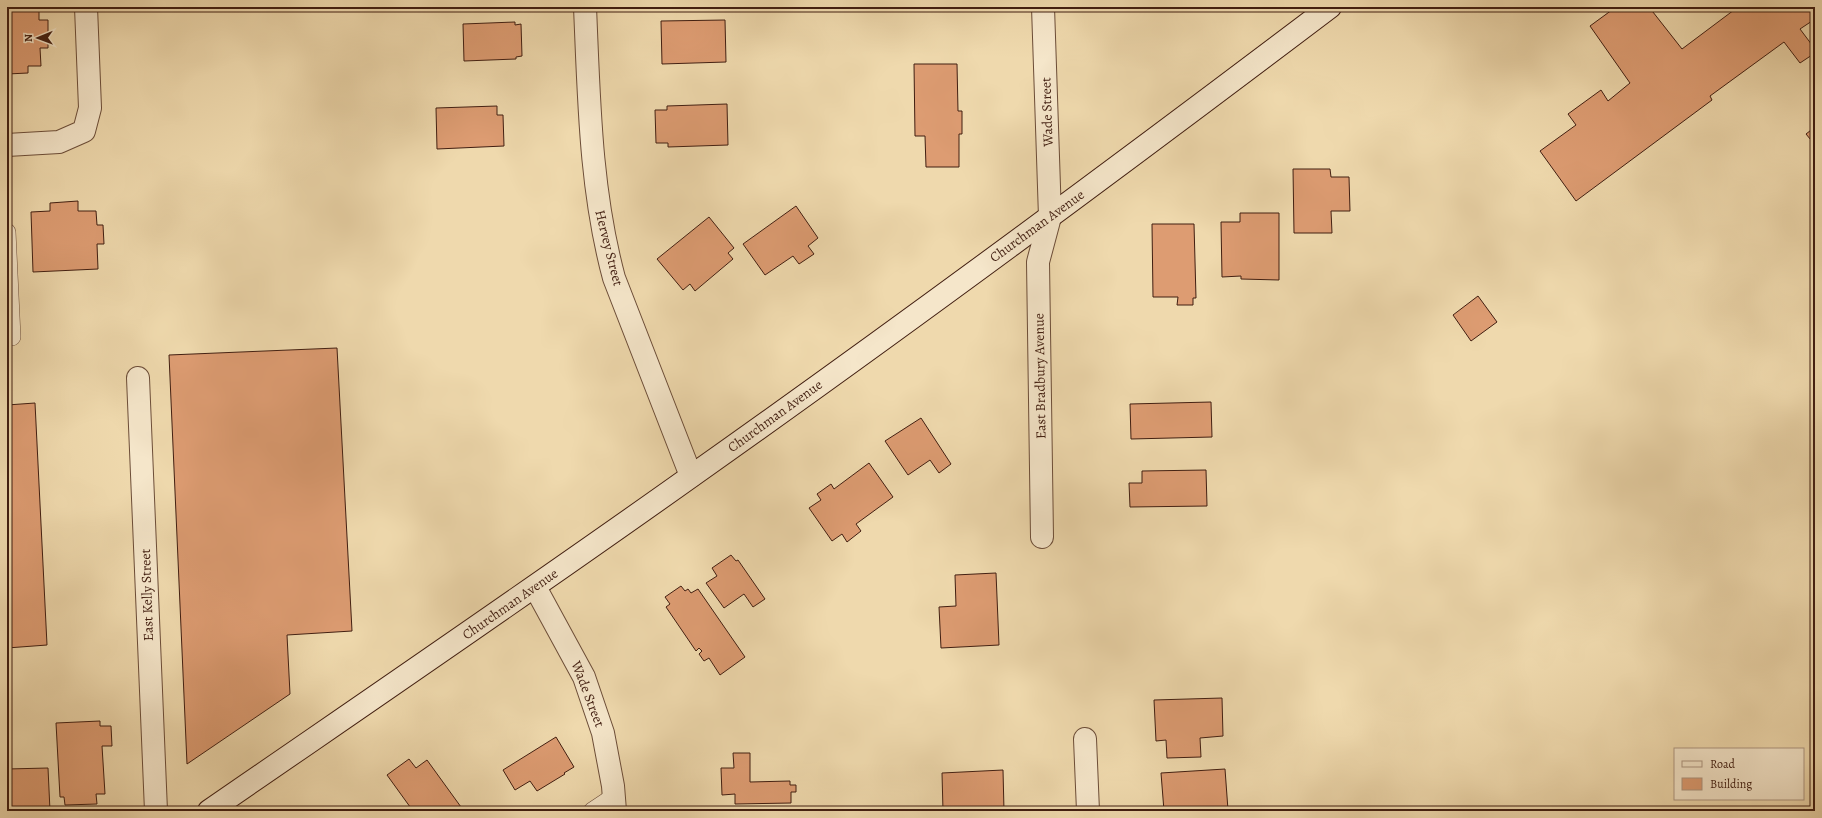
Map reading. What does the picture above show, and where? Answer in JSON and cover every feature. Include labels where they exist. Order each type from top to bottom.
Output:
[{"type":"street","points":[[7,145],[59,142],[84,131],[90,108],[86,7]]},
{"type":"street","name":"Hervey Street","points":[[585,7],[592,141],[598,204],[608,254],[614,278],[692,476]]},
{"type":"street","name":"Wade Street","points":[[1043,7],[1050,217]]},
{"type":"street","name":"Churchman Avenue","points":[[209,811],[535,587],[692,476],[1050,217],[1330,7]]},
{"type":"street","name":"East Bradbury Avenue","points":[[1042,537],[1038,262],[1050,217]]},
{"type":"street","name":"East Kelly Street","points":[[138,378],[156,811]]},
{"type":"street","name":"Wade Street","points":[[535,587],[584,676],[603,733],[614,804]]},
{"type":"street","points":[[1085,739],[1088,811]]},
{"type":"lane","points":[[7,232],[12,337]]},
{"type":"lane","points":[[592,811],[614,804]]},
{"type":"building","points":[[7,7],[39,7],[39,20],[48,20],[48,48],[40,48],[41,66],[28,66],[28,73],[7,74]]},
{"type":"building","points":[[664,7],[729,8],[682,10],[664,9]]},
{"type":"building","points":[[1616,7],[1649,7],[1682,49],[1738,7],[1815,7],[1815,19],[1800,29],[1815,49],[1815,53],[1800,63],[1784,42],[1710,96],[1712,100],[1576,201],[1540,151],[1576,125],[1568,114],[1601,90],[1608,101],[1630,83],[1590,26]]},
{"type":"building","points":[[725,20],[726,62],[662,64],[661,21]]},
{"type":"building","points":[[515,22],[515,25],[521,24],[522,56],[516,57],[516,59],[464,61],[463,24]]},
{"type":"building","points":[[914,64],[957,64],[958,111],[962,111],[962,134],[959,134],[959,167],[926,167],[925,136],[915,136]]},
{"type":"building","points":[[727,104],[728,145],[668,147],[668,143],[656,143],[655,110],[667,110],[667,106]]},
{"type":"building","points":[[497,106],[497,115],[503,115],[504,146],[437,149],[436,108]]},
{"type":"building","points":[[1815,127],[1815,145],[1806,134]]},
{"type":"building","points":[[1293,169],[1330,169],[1331,177],[1349,177],[1350,211],[1331,211],[1332,233],[1294,233]]},
{"type":"building","points":[[78,201],[78,211],[96,211],[97,225],[103,225],[104,244],[97,244],[98,269],[33,272],[31,212],[50,211],[50,203]]},
{"type":"building","points":[[796,206],[818,238],[808,246],[814,254],[799,264],[793,256],[765,275],[743,244]]},
{"type":"building","points":[[1240,213],[1279,213],[1279,280],[1241,279],[1241,276],[1222,277],[1221,222],[1240,222]]},
{"type":"building","points":[[709,217],[734,248],[728,253],[733,259],[695,291],[690,284],[683,290],[657,259]]},
{"type":"building","points":[[1152,224],[1194,224],[1196,298],[1193,298],[1193,305],[1177,305],[1178,297],[1153,297]]},
{"type":"building","points":[[1478,296],[1497,322],[1471,341],[1453,315]]},
{"type":"building","points":[[337,348],[352,631],[287,635],[290,694],[187,764],[169,355]]},
{"type":"building","points":[[1211,402],[1212,437],[1131,439],[1130,404]]},
{"type":"building","points":[[35,403],[47,645],[7,648],[7,405]]},
{"type":"building","points":[[921,418],[951,464],[939,473],[930,460],[908,475],[885,441]]},
{"type":"building","points":[[869,463],[893,497],[856,524],[861,531],[847,542],[842,534],[832,541],[809,508],[821,500],[817,494],[831,484],[834,489]]},
{"type":"building","points":[[1206,470],[1207,506],[1130,507],[1129,483],[1142,483],[1142,471]]},
{"type":"building","points":[[731,555],[736,561],[738,560],[765,599],[753,607],[744,594],[724,608],[706,583],[717,576],[712,568]]},
{"type":"building","points":[[996,573],[999,645],[941,648],[939,607],[956,606],[955,575]]},
{"type":"building","points":[[681,586],[685,591],[688,589],[691,593],[698,589],[745,657],[720,675],[709,658],[704,661],[699,654],[702,651],[699,648],[696,651],[666,607],[670,604],[665,597]]},
{"type":"building","points":[[1222,698],[1223,736],[1200,738],[1201,757],[1167,758],[1166,740],[1156,741],[1154,700]]},
{"type":"building","points":[[100,721],[100,726],[111,726],[112,746],[102,746],[105,794],[96,794],[97,804],[65,805],[64,797],[60,797],[56,723]]},
{"type":"building","points":[[556,737],[574,767],[537,791],[530,781],[515,790],[503,770]]},
{"type":"building","points":[[733,753],[750,753],[750,782],[790,781],[790,785],[796,785],[796,792],[791,792],[791,803],[735,804],[735,794],[722,795],[721,768],[734,768]]},
{"type":"building","points":[[409,759],[416,768],[427,760],[461,807],[455,811],[413,811],[387,775]]},
{"type":"building","points":[[48,768],[50,811],[7,811],[7,769]]},
{"type":"building","points":[[1225,769],[1228,810],[1164,811],[1161,773]]},
{"type":"building","points":[[1003,770],[1004,811],[943,811],[942,773]]}]
